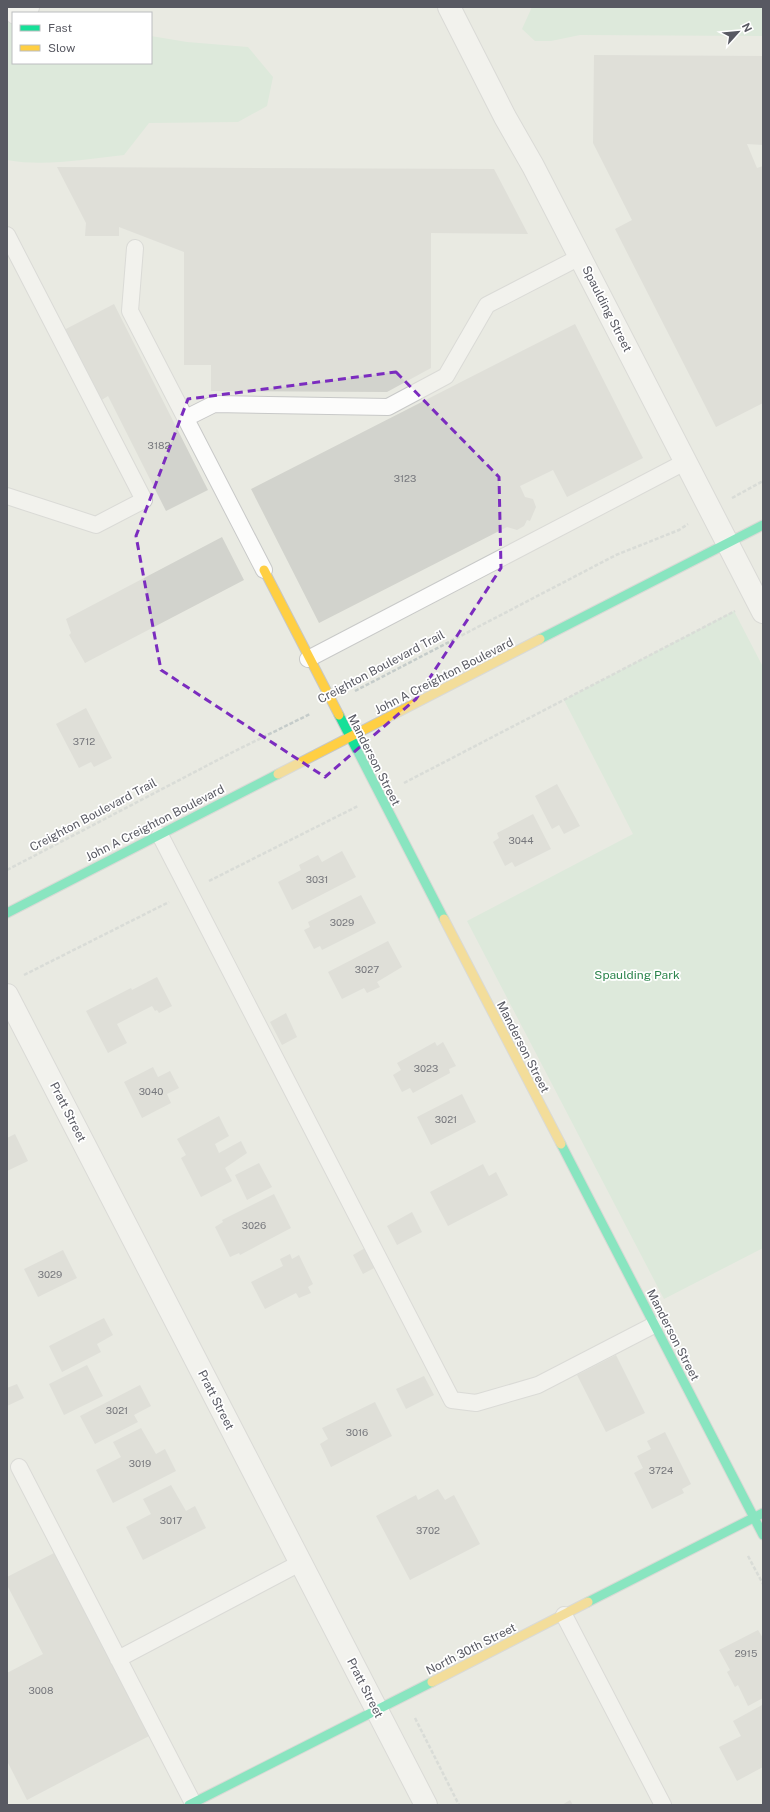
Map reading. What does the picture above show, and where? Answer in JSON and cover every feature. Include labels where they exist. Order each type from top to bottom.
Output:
[{"type":"street","points":[[18,12],[28,7]]},
{"type":"street","name":"Spaulding Street","points":[[449,7],[505,117],[533,166],[763,612]]},
{"type":"street","name":"John A Creighton Boulevard","points":[[7,913],[763,525]]},
{"type":"street","name":"Manderson Street","points":[[264,570],[308,659],[763,1535]]},
{"type":"street","name":"Pratt Street","points":[[7,995],[426,1805]]},
{"type":"street","name":"North 30th Street","points":[[191,1804],[763,1513]]},
{"type":"lane","points":[[7,235],[144,500],[96,525],[7,496]]},
{"type":"lane","points":[[135,248],[130,312],[264,570]]},
{"type":"lane","points":[[186,418],[214,404],[388,407],[446,376],[487,305],[580,257]]},
{"type":"lane","points":[[308,659],[685,462]]},
{"type":"lane","points":[[160,835],[452,1400],[476,1403],[538,1385],[654,1325]]},
{"type":"lane","points":[[20,1467],[191,1804]]},
{"type":"lane","points":[[118,1659],[300,1563]]},
{"type":"lane","points":[[564,1615],[663,1805]]},
{"type":"path","name":"Creighton Boulevard Trail","points":[[7,870],[233,752],[332,704],[382,675],[616,555],[679,530],[763,481]]},
{"type":"path","points":[[404,1696],[459,1805]]},
{"type":"highlighted area","points":[[396,372],[499,477],[501,568],[416,699],[325,777],[161,670],[136,536],[188,399]]},
{"type":"green space","points":[[532,7],[763,7],[763,36],[580,35],[551,41],[535,41],[522,29]]},
{"type":"green space","points":[[12,16],[12,64],[152,64],[152,36],[187,42],[248,47],[273,77],[267,106],[238,122],[149,123],[124,155],[50,163],[7,160],[7,17]]},
{"type":"green space","name":"Spaulding Park","points":[[734,611],[763,667],[763,1248],[664,1299],[467,921],[633,834],[564,700]]},
{"type":"building","points":[[594,55],[763,56],[763,145],[747,144],[757,168],[763,166],[763,403],[716,427],[615,229],[632,220],[593,143]]},
{"type":"building","points":[[57,167],[494,169],[528,234],[431,233],[431,368],[387,392],[211,391],[211,365],[184,365],[184,252],[119,227],[119,236],[85,236],[86,223]]},
{"type":"building","points":[[114,304],[208,490],[166,511],[108,396],[100,401],[64,330]]},
{"type":"building","points":[[575,324],[643,458],[567,497],[553,470],[520,486],[525,497],[533,499],[536,507],[530,521],[527,520],[524,526],[517,530],[507,527],[319,623],[251,489]]},
{"type":"building","points":[[222,537],[244,580],[85,663],[69,635],[71,633],[66,619]]},
{"type":"building","points":[[86,708],[112,758],[94,767],[91,762],[79,768],[56,724]]},
{"type":"building","points":[[557,784],[580,826],[564,834],[559,825],[552,829],[535,796]]},
{"type":"building","points":[[533,814],[551,849],[515,867],[512,862],[505,866],[493,842],[499,838],[497,833]]},
{"type":"building","points":[[342,851],[356,877],[292,910],[278,882],[301,870],[299,865],[318,855],[322,862]]},
{"type":"building","points":[[361,895],[376,923],[322,950],[320,946],[314,949],[304,930],[310,927],[308,922]]},
{"type":"building","points":[[388,941],[402,967],[377,982],[380,987],[367,993],[364,988],[342,999],[328,972]]},
{"type":"building","points":[[157,977],[172,1006],[159,1013],[157,1010],[155,1011],[152,1006],[117,1024],[127,1043],[108,1053],[86,1011],[131,988],[132,990]]},
{"type":"building","points":[[286,1013],[297,1037],[282,1045],[270,1022]]},
{"type":"building","points":[[435,1042],[437,1046],[443,1042],[456,1066],[449,1069],[450,1073],[413,1093],[410,1088],[402,1092],[393,1075],[401,1070],[397,1063]]},
{"type":"building","points":[[153,1067],[158,1077],[170,1071],[179,1088],[167,1094],[171,1103],[142,1118],[124,1082]]},
{"type":"building","points":[[462,1094],[476,1122],[431,1145],[417,1117]]},
{"type":"building","points":[[219,1116],[229,1136],[215,1144],[219,1153],[241,1141],[247,1153],[225,1168],[232,1181],[201,1197],[181,1158],[186,1155],[177,1139]]},
{"type":"building","points":[[15,1134],[28,1161],[7,1171],[7,1138]]},
{"type":"building","points":[[259,1163],[272,1187],[247,1200],[235,1175]]},
{"type":"building","points":[[483,1164],[489,1176],[496,1172],[508,1195],[448,1226],[430,1192]]},
{"type":"building","points":[[274,1194],[291,1228],[240,1255],[239,1253],[230,1257],[215,1227],[223,1222],[222,1220]]},
{"type":"building","points":[[412,1212],[422,1232],[397,1245],[387,1226]]},
{"type":"building","points":[[365,1248],[376,1267],[363,1274],[353,1255]]},
{"type":"building","points":[[63,1250],[77,1278],[38,1297],[24,1269]]},
{"type":"building","points":[[290,1254],[292,1259],[299,1255],[313,1284],[308,1287],[311,1293],[299,1298],[296,1293],[265,1309],[251,1282],[283,1266],[280,1259]]},
{"type":"building","points":[[104,1318],[113,1335],[97,1344],[101,1352],[62,1372],[49,1346]]},
{"type":"building","points":[[616,1355],[645,1413],[606,1432],[577,1375]]},
{"type":"building","points":[[87,1365],[103,1396],[64,1415],[49,1384]]},
{"type":"building","points":[[424,1376],[434,1395],[406,1409],[396,1389]]},
{"type":"building","points":[[17,1384],[24,1398],[7,1406],[7,1388]]},
{"type":"building","points":[[140,1385],[151,1406],[134,1415],[138,1422],[95,1444],[80,1416]]},
{"type":"building","points":[[375,1402],[392,1436],[331,1467],[320,1444],[328,1439],[322,1428]]},
{"type":"building","points":[[141,1428],[156,1454],[165,1449],[176,1471],[113,1503],[96,1470],[121,1457],[113,1442]]},
{"type":"building","points":[[665,1432],[691,1484],[682,1489],[684,1493],[652,1509],[634,1473],[643,1468],[637,1456],[651,1449],[647,1441]]},
{"type":"building","points":[[171,1485],[186,1511],[195,1506],[206,1528],[143,1560],[126,1527],[151,1514],[143,1499]]},
{"type":"building","points":[[438,1489],[445,1500],[454,1495],[480,1544],[410,1580],[376,1516],[416,1495],[418,1500]]},
{"type":"building","points":[[56,1552],[151,1735],[27,1800],[7,1761],[7,1673],[43,1654],[7,1585],[7,1577]]},
{"type":"building","points":[[758,1630],[763,1638],[763,1698],[748,1706],[738,1685],[735,1687],[727,1672],[730,1670],[719,1650]]},
{"type":"building","points":[[762,1705],[763,1767],[737,1781],[719,1747],[741,1736],[733,1721]]},
{"type":"building","points":[[570,1800],[573,1805],[562,1805]]},
{"type":"traffic: fast","points":[[540,639],[763,525]]},
{"type":"traffic: fast","points":[[339,715],[444,919]]},
{"type":"traffic: fast","points":[[7,913],[278,774]]},
{"type":"traffic: fast","points":[[561,1144],[763,1535]]},
{"type":"traffic: fast","points":[[588,1602],[763,1513]]},
{"type":"traffic: fast","points":[[189,1805],[432,1682]]},
{"type":"traffic: slow","points":[[264,570],[339,715]]},
{"type":"traffic: slow","points":[[278,774],[540,639]]},
{"type":"traffic: slow","points":[[444,919],[561,1144]]},
{"type":"traffic: slow","points":[[432,1682],[588,1602]]}]
